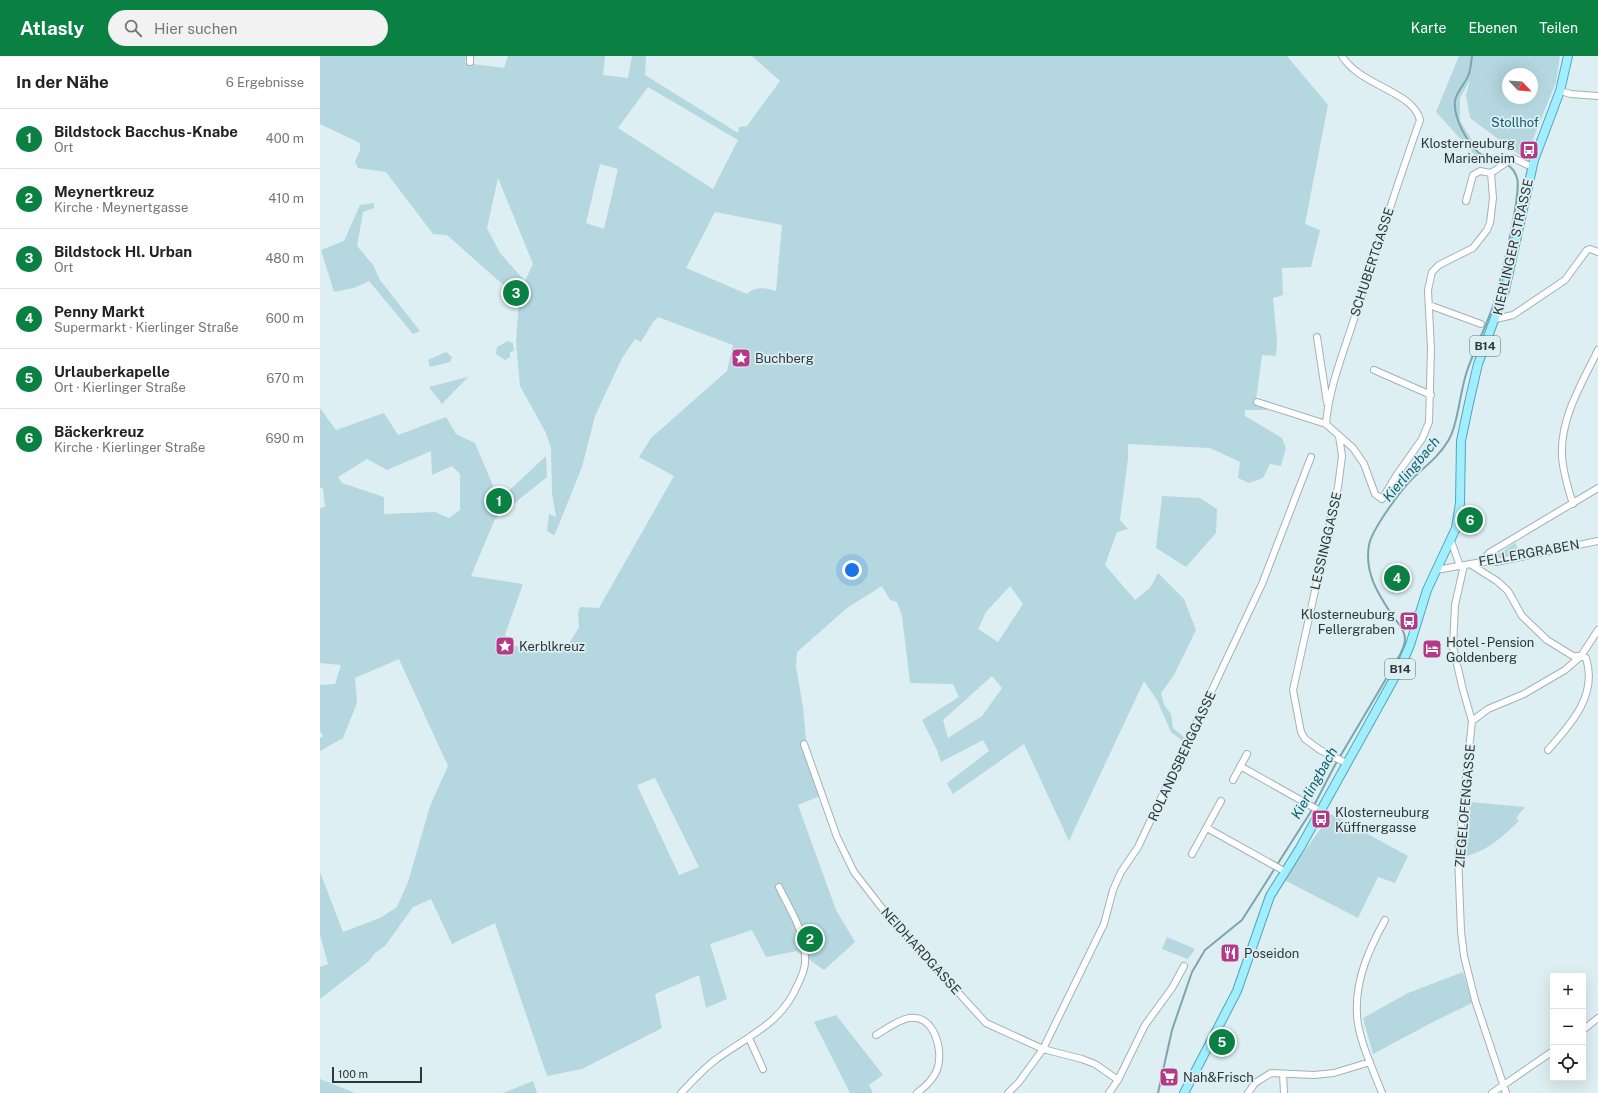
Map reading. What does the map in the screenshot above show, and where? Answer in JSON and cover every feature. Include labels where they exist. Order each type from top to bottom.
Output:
[{"type":"main road","name":"KIERLINGER STRASSE","points":[[1186,1091],[1237,990],[1270,896],[1283,870],[1317,809],[1341,761],[1404,660],[1422,602],[1456,528],[1460,503],[1461,441],[1463,426],[1478,364],[1496,319],[1505,290],[1532,167],[1560,91],[1568,56]]},
{"type":"street","name":"SCHUBERTGASSE","points":[[1327,404],[1386,217],[1420,120],[1418,111],[1411,103],[1358,73],[1342,56]]},
{"type":"street","points":[[1560,91],[1571,94],[1598,96]]},
{"type":"street","points":[[1466,202],[1473,175],[1480,171],[1491,173],[1513,158],[1532,167]]},
{"type":"street","points":[[1257,402],[1326,424],[1353,448],[1364,464],[1375,494],[1382,499],[1426,430],[1430,415],[1431,395],[1428,283],[1433,270],[1439,265],[1473,248],[1489,227],[1493,198],[1491,173]]},
{"type":"street","points":[[1496,319],[1513,315],[1565,280],[1587,250],[1590,249],[1598,252]]},
{"type":"street","points":[[1429,305],[1481,324]]},
{"type":"street","name":"SCHUBERTGASSE","points":[[1317,337],[1327,404],[1326,424]]},
{"type":"street","points":[[1573,504],[1566,480],[1562,455],[1566,421],[1598,350]]},
{"type":"street","points":[[1374,370],[1431,395]]},
{"type":"street","name":"LESSINGGASSE","points":[[1339,436],[1342,456],[1338,487],[1293,690],[1300,732],[1305,739],[1320,750],[1341,761]]},
{"type":"street","name":"ROLANDSBERGGASSE","points":[[1008,1093],[1019,1082],[1043,1049],[1104,924],[1113,890],[1121,872],[1138,848],[1262,584],[1311,457]]},
{"type":"street","points":[[1482,562],[1489,553],[1540,521],[1573,504],[1598,488]]},
{"type":"street","points":[[1451,541],[1465,565],[1497,581],[1508,591],[1522,616],[1547,640],[1573,656],[1581,656],[1586,658],[1590,667],[1592,680],[1590,696],[1578,714],[1548,750]]},
{"type":"street","name":"FELLERGRABEN","points":[[1436,570],[1482,562],[1496,562],[1598,541]]},
{"type":"street","name":"ZIEGELOFENGASSE","points":[[1465,565],[1455,605],[1453,647],[1472,721],[1458,856],[1461,931],[1464,956],[1475,1000],[1506,1093]]},
{"type":"street","points":[[1472,721],[1488,709],[1524,694],[1565,670],[1581,656],[1598,630]]},
{"type":"street","name":"NEIDHARDGASSE","points":[[804,744],[837,837],[854,872],[880,906],[986,1023],[1043,1049],[1082,1059],[1095,1064],[1118,1080]]},
{"type":"street","points":[[1233,780],[1247,754]]},
{"type":"street","points":[[1240,766],[1317,809]]},
{"type":"street","points":[[1192,854],[1221,801]]},
{"type":"street","points":[[1207,828],[1283,870]]},
{"type":"street","points":[[681,1093],[713,1061],[778,1016],[793,996],[803,972],[806,959],[799,926],[779,887]]},
{"type":"street","points":[[1382,1093],[1370,1062],[1356,1015],[1358,986],[1368,950],[1385,920]]},
{"type":"street","points":[[1108,1093],[1118,1080],[1145,1025],[1172,988],[1184,966]]},
{"type":"street","points":[[876,1035],[909,1018],[917,1019],[925,1023],[932,1031],[938,1042],[939,1064],[931,1080],[917,1093]]},
{"type":"street","points":[[1586,1028],[1598,1018]]},
{"type":"street","points":[[748,1038],[763,1069]]},
{"type":"street","points":[[1492,1093],[1550,1053]]},
{"type":"street","points":[[1248,1093],[1255,1083],[1263,1076],[1271,1073],[1314,1076],[1334,1073],[1370,1062]]},
{"type":"street","points":[[1283,1074],[1284,1093]]},
{"type":"green space","points":[[320,56],[466,56],[465,63],[504,68],[508,56],[605,56],[603,75],[628,78],[632,56],[646,56],[645,75],[738,133],[739,127],[747,126],[780,81],[752,56],[1287,56],[1328,105],[1305,224],[1320,230],[1311,267],[1282,268],[1283,295],[1273,298],[1277,341],[1276,356],[1262,355],[1256,400],[1267,410],[1245,410],[1245,416],[1282,438],[1286,448],[1281,466],[1270,464],[1263,478],[1249,483],[1238,478],[1240,462],[1210,448],[1128,444],[1128,458],[1120,520],[1128,529],[1117,532],[1105,565],[1135,600],[1150,588],[1158,573],[1184,599],[1196,630],[1174,675],[1161,693],[1164,705],[1171,714],[1173,728],[1186,739],[1184,742],[1171,732],[1157,700],[1144,681],[1069,841],[1024,744],[953,794],[947,783],[989,751],[983,740],[941,762],[937,750],[922,720],[959,697],[953,684],[910,683],[902,616],[897,602],[890,600],[882,586],[847,608],[797,652],[796,667],[803,707],[806,739],[820,796],[798,805],[836,910],[855,942],[824,970],[797,951],[766,957],[752,930],[710,944],[727,999],[706,1008],[699,975],[655,994],[662,1028],[582,1069],[547,1076],[495,923],[452,944],[431,899],[413,907],[385,946],[375,953],[369,961],[320,999],[320,967],[328,964],[320,935],[320,872],[343,932],[380,918],[397,907],[408,882],[430,806],[448,766],[399,659],[355,678],[357,703],[343,738],[320,751],[320,738],[323,736],[320,731],[320,685],[335,684],[341,665],[320,663],[320,508],[325,507],[323,489],[320,487],[320,408],[336,430],[384,413],[398,435],[446,417],[456,434],[475,443],[499,500],[546,456],[547,477],[495,519],[471,576],[523,584],[505,635],[510,645],[528,649],[545,646],[567,647],[579,627],[578,613],[580,607],[599,608],[674,476],[639,457],[651,438],[727,371],[733,345],[658,317],[653,322],[641,342],[635,339],[622,358],[595,416],[582,467],[554,535],[547,531],[549,514],[556,517],[552,493],[551,448],[546,433],[520,386],[516,342],[519,299],[447,235],[433,234],[386,172],[358,168],[355,162],[360,150],[360,143],[320,124]],"holes":[[[648,87],[738,140],[713,189],[618,128]],[[600,164],[618,169],[604,229],[586,223]],[[498,178],[533,264],[525,281],[500,253],[487,228]],[[715,212],[782,225],[776,291],[761,288],[750,291],[747,294],[686,268]],[[431,451],[432,475],[452,466],[460,474],[460,510],[449,518],[435,512],[384,514],[384,497],[342,483],[338,477],[367,459],[387,470]],[[1010,586],[1023,604],[998,642],[978,629],[986,612]],[[992,676],[1002,688],[982,716],[948,738],[943,720]],[[655,778],[699,867],[679,875],[637,785]]]},
{"type":"green space","name":"Stollhof","points":[[1459,56],[1560,56],[1556,82],[1525,159],[1470,118],[1466,95],[1470,80],[1460,98],[1460,121],[1475,145],[1483,164],[1436,112]]},
{"type":"green space","points":[[374,203],[374,208],[363,212],[357,246],[373,265],[380,280],[420,331],[413,334],[369,281],[354,288],[334,292],[321,250],[344,241],[360,205]]},
{"type":"green space","points":[[508,341],[513,343],[514,351],[510,352],[510,357],[505,360],[496,354],[497,347]]},
{"type":"green space","points":[[446,352],[452,357],[450,362],[430,367],[428,360]]},
{"type":"green space","points":[[468,377],[442,404],[429,387]]},
{"type":"green space","points":[[1162,496],[1200,498],[1217,509],[1216,533],[1186,567],[1156,548]]},
{"type":"green space","points":[[1515,543],[1520,552],[1501,557],[1497,555]]},
{"type":"green space","points":[[1470,802],[1525,807],[1516,818],[1519,821],[1494,843],[1480,851],[1463,857]]},
{"type":"green space","points":[[1331,814],[1408,856],[1395,883],[1378,877],[1358,918],[1284,880]]},
{"type":"green space","points":[[1167,937],[1195,949],[1188,959],[1162,949]]},
{"type":"green space","points":[[1463,972],[1472,1003],[1373,1054],[1363,1018],[1408,993]]},
{"type":"green space","points":[[836,1015],[883,1075],[869,1085],[873,1093],[850,1093],[814,1022]]},
{"type":"green space","points":[[320,1079],[355,1093],[320,1093]]},
{"type":"green space","points":[[533,1081],[537,1093],[503,1093]]},
{"type":"waterway","name":"Kierlingbach","points":[[1158,1093],[1172,1030],[1192,972],[1205,950],[1242,920],[1310,813],[1335,765],[1396,662],[1404,645],[1405,636],[1403,630],[1383,601],[1374,584],[1369,565],[1369,545],[1381,519],[1409,482],[1441,451],[1451,434],[1457,417],[1462,388],[1467,371],[1498,290],[1517,199],[1517,178],[1512,168],[1504,162],[1484,156],[1478,152],[1468,140],[1459,124],[1455,101],[1469,74],[1472,56]]},
{"type":"place","name":"Klosterneuburg Marienheim","points":[[1529,150]]},
{"type":"place","name":"Bildstock Hl. Urban","points":[[516,293]]},
{"type":"place","name":"Buchberg","points":[[741,358]]},
{"type":"place","name":"Bildstock Bacchus-Knabe","points":[[499,501]]},
{"type":"place","name":"Bäckerkreuz","points":[[1470,520]]},
{"type":"place","name":"Penny Markt","points":[[1397,578]]},
{"type":"place","name":"Klosterneuburg Fellergraben","points":[[1409,621]]},
{"type":"place","name":"Kerblkreuz","points":[[505,646]]},
{"type":"place","name":"Hotel - Pension Goldenberg","points":[[1432,649]]},
{"type":"place","name":"Klosterneuburg Küffnergasse","points":[[1321,819]]},
{"type":"place","name":"Meynertkreuz","points":[[810,939]]},
{"type":"place","name":"Poseidon","points":[[1230,953]]},
{"type":"place","name":"Urlauberkapelle","points":[[1222,1042]]},
{"type":"place","name":"Nah&Frisch","points":[[1169,1077]]}]
